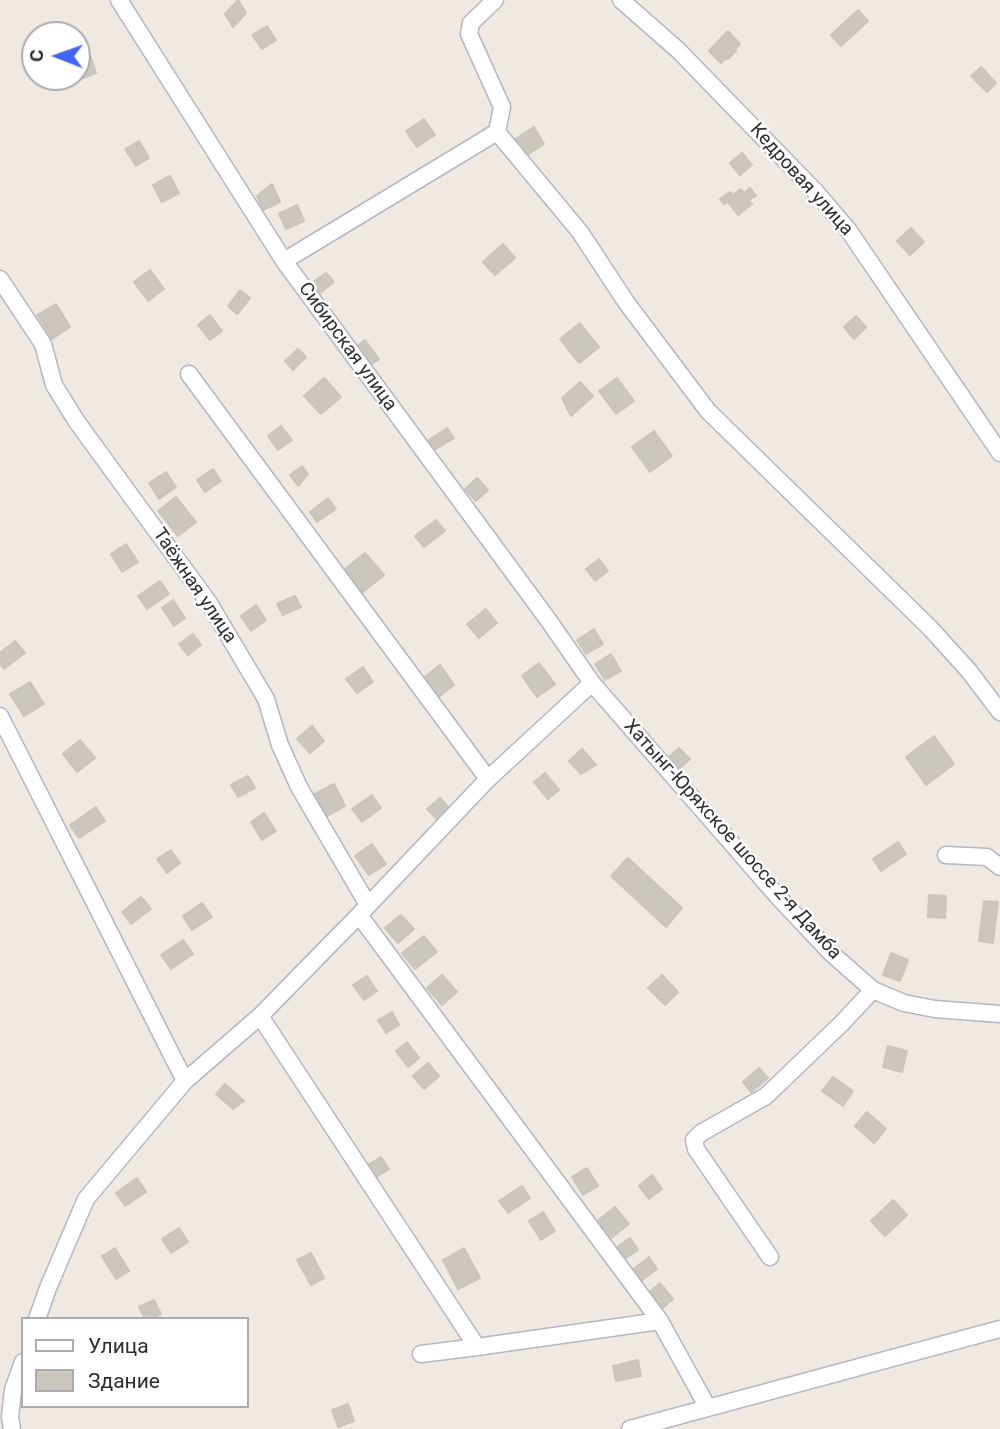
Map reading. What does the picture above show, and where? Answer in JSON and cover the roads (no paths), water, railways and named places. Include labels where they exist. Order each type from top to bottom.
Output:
[{"type":"street","name":"Сибирская улица","points":[[119,0],[284,261],[592,683]]},
{"type":"street","points":[[284,261],[496,132],[502,107],[469,34],[471,23],[495,0]]},
{"type":"street","name":"Кедровая улица","points":[[621,0],[678,50],[814,190],[849,231],[1000,453]]},
{"type":"street","points":[[496,132],[580,232],[626,302],[708,411],[930,628],[970,671],[1000,712]]},
{"type":"street","name":"Таёжная улица","points":[[0,279],[43,344],[54,385],[77,422],[209,603],[266,699],[280,745],[299,787],[364,910],[660,1321],[708,1408]]},
{"type":"street","points":[[189,374],[488,779]]},
{"type":"street","points":[[38,1317],[86,1199],[185,1081],[260,1016],[488,779],[592,683]]},
{"type":"street","name":"Хатынг-Юряхское шоссе 2-я Дамба","points":[[592,683],[780,899],[831,953],[873,990],[904,1003],[935,1009],[1000,1014]]},
{"type":"street","points":[[0,716],[185,1081]]},
{"type":"street","points":[[946,855],[987,857],[1000,867]]},
{"type":"street","points":[[770,1257],[696,1149],[694,1140],[701,1133],[766,1096],[873,990]]},
{"type":"street","points":[[260,1016],[477,1348]]},
{"type":"street","points":[[421,1354],[660,1321]]},
{"type":"street","points":[[631,1429],[1000,1329]]},
{"type":"street","points":[[7,1422],[13,1390],[21,1368]]}]
